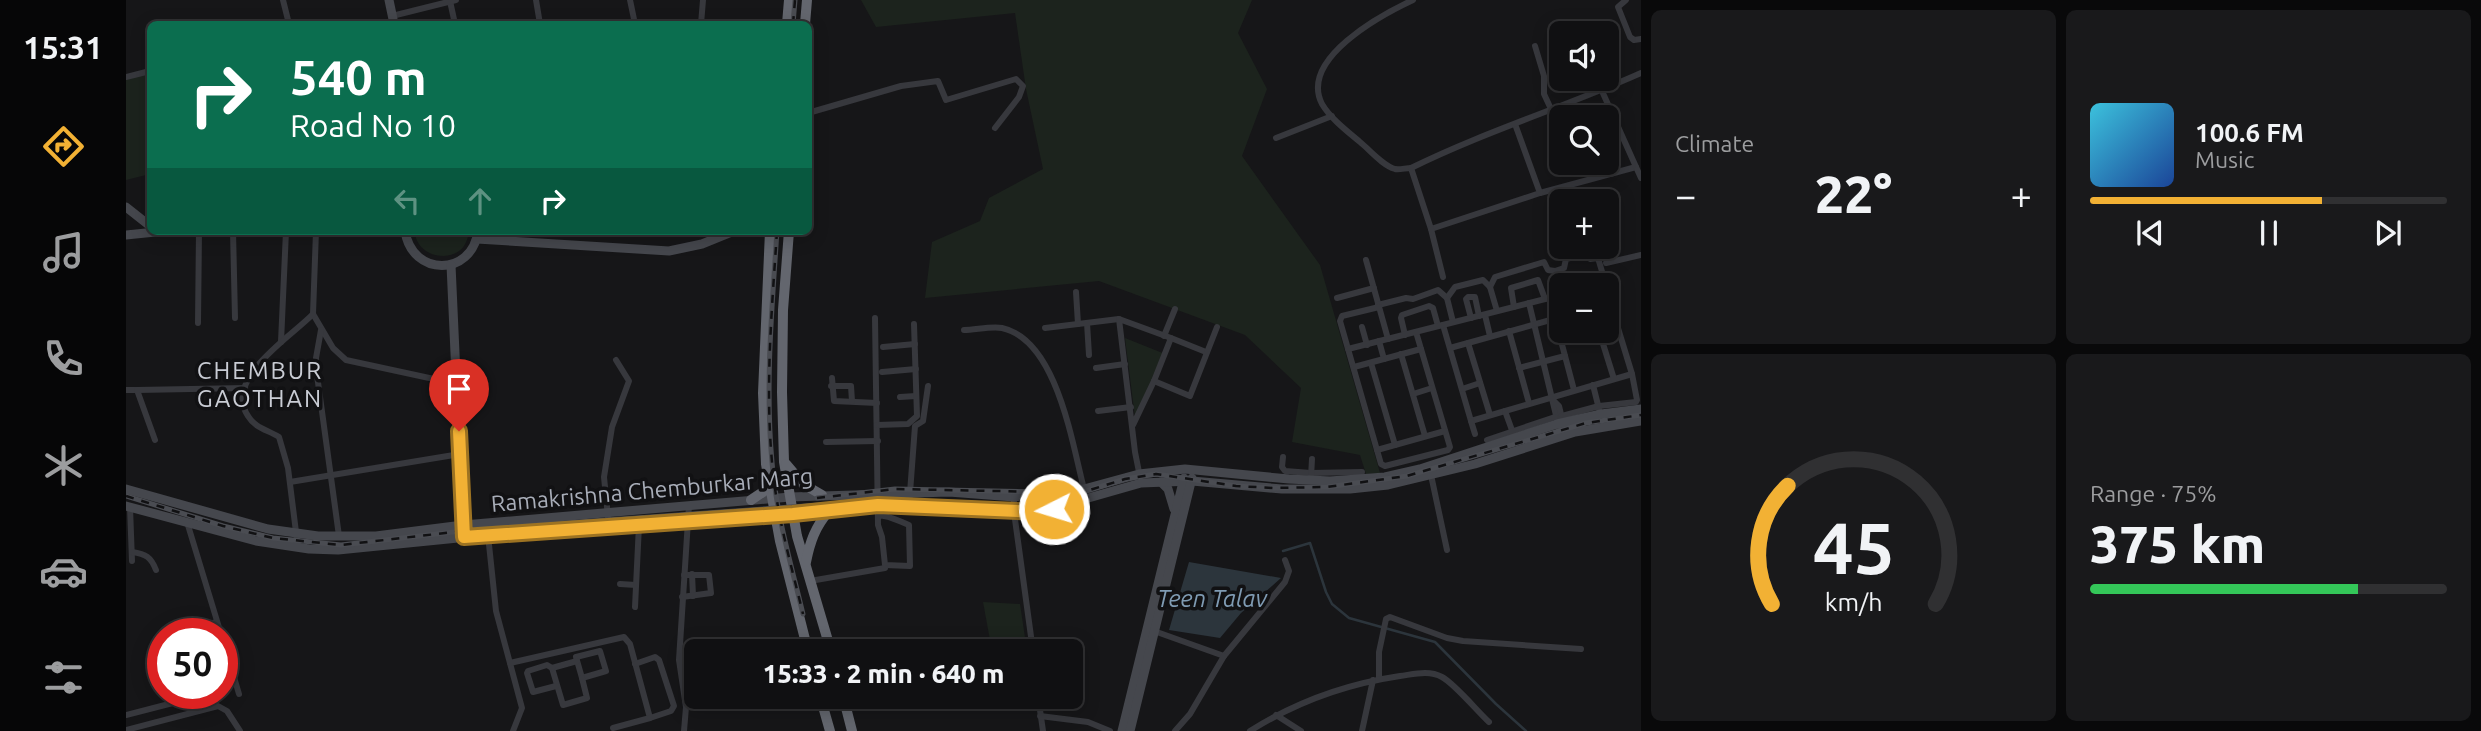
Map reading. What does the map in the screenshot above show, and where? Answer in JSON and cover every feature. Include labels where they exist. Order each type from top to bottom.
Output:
[{"type":"highway","points":[[787,21],[789,0]]},
{"type":"highway","points":[[805,21],[807,0]]},
{"type":"highway","points":[[771,235],[763,393],[766,464],[775,515],[805,639]]},
{"type":"highway","points":[[789,235],[783,310],[785,462],[805,565],[827,639]]},
{"type":"highway","points":[[785,462],[803,484],[822,495]]},
{"type":"highway","points":[[751,500],[763,492],[769,482]]},
{"type":"highway","points":[[805,565],[811,539],[819,522],[829,511]]},
{"type":"highway","points":[[824,709],[830,731]]},
{"type":"highway","points":[[846,709],[852,731]]},
{"type":"main road","points":[[389,0],[393,20]]},
{"type":"main road","points":[[126,207],[147,224]]},
{"type":"main road","points":[[126,236],[147,233]]},
{"type":"main road","points":[[406,235],[411,250],[419,258],[440,266],[451,265],[467,256],[478,235],[670,251],[702,244],[724,235]]},
{"type":"main road","points":[[451,265],[464,537]]},
{"type":"main road","points":[[1375,482],[1459,456],[1485,444],[1559,420],[1600,410],[1641,409]]},
{"type":"main road","points":[[1311,481],[1354,476],[1375,482],[1432,475],[1563,436],[1641,421]]},
{"type":"main road","points":[[1485,444],[1487,460]]},
{"type":"main road","points":[[1459,456],[1462,467]]},
{"type":"main road","points":[[1122,731],[1151,630],[1189,470]]},
{"type":"main road","name":"Ramakrishna Chemburkar Marg","points":[[126,489],[268,529],[340,536],[376,536],[463,525],[772,498],[878,493],[1014,497],[1065,492],[1116,480],[1189,470],[1311,481]]},
{"type":"main road","points":[[1222,484],[1223,474]]},
{"type":"main road","name":"Ramakrishna Chemburkar Marg","points":[[128,506],[256,541],[298,548],[338,550],[464,537],[909,506],[1039,512],[1119,491],[1140,478],[1161,482],[1187,481],[1282,489],[1311,481]]},
{"type":"main road","points":[[1282,489],[1283,479]]},
{"type":"main road","points":[[1130,731],[1175,514],[1187,481]]},
{"type":"main road","points":[[1161,482],[1172,499],[1175,514]]},
{"type":"main road","points":[[1065,492],[1069,505]]},
{"type":"main road","points":[[541,518],[542,532]]},
{"type":"street","points":[[283,0],[288,21]]},
{"type":"street","points":[[536,0],[540,21]]},
{"type":"street","points":[[630,0],[634,21]]},
{"type":"street","points":[[701,21],[703,0]]},
{"type":"street","points":[[1413,0],[1369,26],[1333,53],[1324,64],[1318,92],[1332,116],[1389,165],[1395,169],[1411,168],[1482,135],[1549,110]]},
{"type":"street","points":[[1626,0],[1618,7],[1630,37],[1634,40],[1641,39]]},
{"type":"street","points":[[393,20],[453,1],[454,21]]},
{"type":"street","points":[[1535,46],[1544,76],[1544,94],[1549,105]]},
{"type":"street","points":[[126,77],[147,72]]},
{"type":"street","points":[[1619,83],[1641,73]]},
{"type":"street","points":[[812,112],[901,86],[938,81],[946,100],[1016,79],[1023,86],[1019,97],[995,128]]},
{"type":"street","points":[[1562,105],[1602,91],[1641,178]]},
{"type":"street","points":[[1276,138],[1332,116]]},
{"type":"street","points":[[1515,124],[1540,193]]},
{"type":"street","points":[[1431,229],[1540,193],[1636,167]]},
{"type":"street","points":[[1411,168],[1443,277]]},
{"type":"street","points":[[198,323],[199,235]]},
{"type":"street","points":[[233,235],[235,318]]},
{"type":"street","points":[[281,342],[286,235]]},
{"type":"street","points":[[316,235],[313,314],[333,348],[346,360],[457,384]]},
{"type":"street","points":[[1490,286],[1495,277],[1544,262],[1549,270],[1555,271],[1564,268],[1566,259],[1586,254],[1590,259],[1598,258],[1601,273]]},
{"type":"street","points":[[1606,263],[1641,255]]},
{"type":"street","points":[[1366,260],[1388,339]]},
{"type":"street","points":[[1447,298],[1455,286],[1480,280],[1490,286],[1497,311]]},
{"type":"street","points":[[1514,307],[1511,288],[1529,283],[1540,281],[1545,299]]},
{"type":"street","points":[[1336,298],[1374,288]]},
{"type":"street","points":[[1416,332],[1450,444],[1448,450],[1385,466],[1381,464],[1340,318],[1438,290],[1447,298],[1453,323]]},
{"type":"street","points":[[1076,292],[1078,324]]},
{"type":"street","points":[[1471,318],[1466,299],[1475,297],[1490,337]]},
{"type":"street","points":[[1348,349],[1549,298]]},
{"type":"street","points":[[1413,299],[1417,310]]},
{"type":"street","points":[[1529,303],[1553,398],[1559,406],[1563,436]]},
{"type":"street","points":[[1405,335],[1401,316],[1432,307],[1450,348],[1475,434]]},
{"type":"street","points":[[1133,425],[1154,381],[1175,309]]},
{"type":"street","points":[[298,548],[288,468],[279,437],[260,428],[248,417],[242,402],[251,374],[265,356],[313,314]]},
{"type":"street","points":[[875,318],[878,510],[885,565],[910,566],[909,525],[899,523],[878,510]]},
{"type":"street","points":[[1045,328],[1119,319],[1206,352]]},
{"type":"street","points":[[1119,319],[1140,478]]},
{"type":"street","points":[[1450,348],[1549,320]]},
{"type":"street","points":[[1087,323],[1089,355]]},
{"type":"street","points":[[877,425],[908,424],[917,416],[914,324]]},
{"type":"street","points":[[1154,381],[1190,396],[1217,327]]},
{"type":"street","points":[[1362,327],[1367,345]]},
{"type":"street","points":[[964,330],[1001,328],[1023,338],[1036,351],[1053,381],[1083,489]]},
{"type":"street","points":[[321,330],[316,358],[317,374],[340,536]]},
{"type":"street","points":[[1509,331],[1529,404]]},
{"type":"street","points":[[1593,385],[1600,410],[1636,402],[1638,396],[1619,334]]},
{"type":"street","points":[[1380,341],[1384,359]]},
{"type":"street","points":[[1468,343],[1490,415]]},
{"type":"street","points":[[1563,343],[1574,390]]},
{"type":"street","points":[[1604,343],[1614,379]]},
{"type":"street","points":[[883,346],[915,344]]},
{"type":"street","points":[[1354,367],[1421,349]]},
{"type":"street","points":[[1401,354],[1425,436]]},
{"type":"street","points":[[1519,368],[1565,356]]},
{"type":"street","points":[[609,527],[604,477],[612,427],[629,381],[616,360]]},
{"type":"street","points":[[1371,363],[1395,445]]},
{"type":"street","points":[[1096,368],[1125,364]]},
{"type":"street","points":[[883,372],[916,369]]},
{"type":"street","points":[[1471,421],[1632,374]]},
{"type":"street","points":[[831,378],[834,401],[877,403]]},
{"type":"street","points":[[1462,389],[1480,383]]},
{"type":"street","points":[[831,386],[851,386],[852,401]]},
{"type":"street","points":[[909,506],[915,426],[923,421],[928,386]]},
{"type":"street","points":[[126,390],[245,388]]},
{"type":"street","points":[[1413,394],[1432,388]]},
{"type":"street","points":[[137,390],[155,440]]},
{"type":"street","points":[[900,397],[916,396]]},
{"type":"street","points":[[1365,406],[1382,401]]},
{"type":"street","points":[[1098,411],[1130,407]]},
{"type":"street","points":[[1505,411],[1513,435]]},
{"type":"street","points":[[1377,450],[1445,431]]},
{"type":"street","points":[[826,442],[878,441]]},
{"type":"street","points":[[290,482],[460,454]]},
{"type":"street","points":[[1283,457],[1282,467],[1285,471],[1311,481],[1312,459]]},
{"type":"street","points":[[1416,458],[1420,469]]},
{"type":"street","points":[[1432,475],[1447,550]]},
{"type":"street","points":[[1116,480],[1119,491]]},
{"type":"street","points":[[967,509],[968,494]]},
{"type":"street","points":[[1014,497],[1031,639]]},
{"type":"street","points":[[684,731],[686,707],[679,660],[682,597],[688,575],[689,505]]},
{"type":"street","points":[[128,506],[132,561]]},
{"type":"street","points":[[187,522],[216,618]]},
{"type":"street","points":[[635,607],[639,525]]},
{"type":"street","points":[[488,536],[496,611],[522,708],[513,731]]},
{"type":"street","points":[[132,552],[146,554],[156,570]]},
{"type":"street","points":[[1175,731],[1190,714],[1224,656],[1285,582],[1289,571],[1286,560]]},
{"type":"street","points":[[810,581],[885,568]]},
{"type":"street","points":[[682,597],[711,593],[709,575],[688,575]]},
{"type":"street","points":[[688,575],[693,596]]},
{"type":"street","points":[[620,584],[636,585]]},
{"type":"street","points":[[1362,731],[1376,680],[1381,632],[1386,619],[1392,617],[1447,638],[1464,641],[1581,649]]},
{"type":"street","points":[[1151,630],[1224,656]]},
{"type":"street","points":[[552,668],[576,659],[587,649],[624,638],[630,644],[650,718]]},
{"type":"street","points":[[510,663],[573,649],[600,651],[606,671],[582,678]]},
{"type":"street","points":[[556,686],[533,692],[527,671],[549,665],[563,705],[586,699],[573,649]]},
{"type":"street","points":[[613,728],[671,711],[674,706],[659,660],[655,657],[635,664]]},
{"type":"street","points":[[533,658],[536,668]]},
{"type":"street","points":[[1250,731],[1276,715],[1316,697],[1376,680],[1427,672],[1444,678],[1489,722]]},
{"type":"street","points":[[516,686],[529,682]]},
{"type":"street","points":[[126,730],[218,706],[227,711],[240,731]]},
{"type":"street","points":[[126,715],[147,709]]},
{"type":"street","points":[[1039,709],[1043,731]]},
{"type":"street","points":[[1276,715],[1301,731]]},
{"type":"street","points":[[1040,716],[1088,722],[1110,731]]},
{"type":"shaded area","points":[[861,0],[1252,0],[1238,33],[1267,89],[1242,156],[1320,265],[1380,473],[1366,474],[1360,455],[1292,442],[1301,388],[1245,335],[1099,281],[925,298],[932,242],[980,221],[989,198],[1043,169],[1026,89],[1015,13],[876,27]]},
{"type":"shaded area","points":[[147,74],[147,175],[126,180],[126,80]]},
{"type":"shaded area","points":[[416,235],[469,235],[461,249],[445,256],[424,250]]},
{"type":"shaded area","points":[[1125,338],[1165,354],[1136,425]]},
{"type":"shaded area","points":[[983,602],[1020,604],[1025,639],[990,639]]},
{"type":"water","name":"Teen Talav","points":[[1189,562],[1281,578],[1241,613],[1220,638],[1169,630]]},
{"type":"waterway","points":[[1283,551],[1310,543],[1332,604],[1349,618],[1435,642],[1526,731]]},
{"type":"railway","points":[[793,21],[795,0]]},
{"type":"railway","points":[[777,235],[770,346],[772,462],[784,538],[803,614]]},
{"type":"railway","points":[[126,496],[223,526],[273,538],[341,545],[480,529],[877,501],[960,506],[1026,506],[1048,503],[1125,479],[1156,474],[1236,486],[1327,487],[1407,476],[1586,423],[1641,415]]},
{"type":"railway","points":[[817,498],[895,489],[1045,492],[1069,490]]},
{"type":"district","name":"CHEMBUR GAOTHAN","points":[[260,385]]},
{"type":"route","points":[[459,431],[464,537],[793,514],[878,505],[1014,512],[1054,509]]}]
